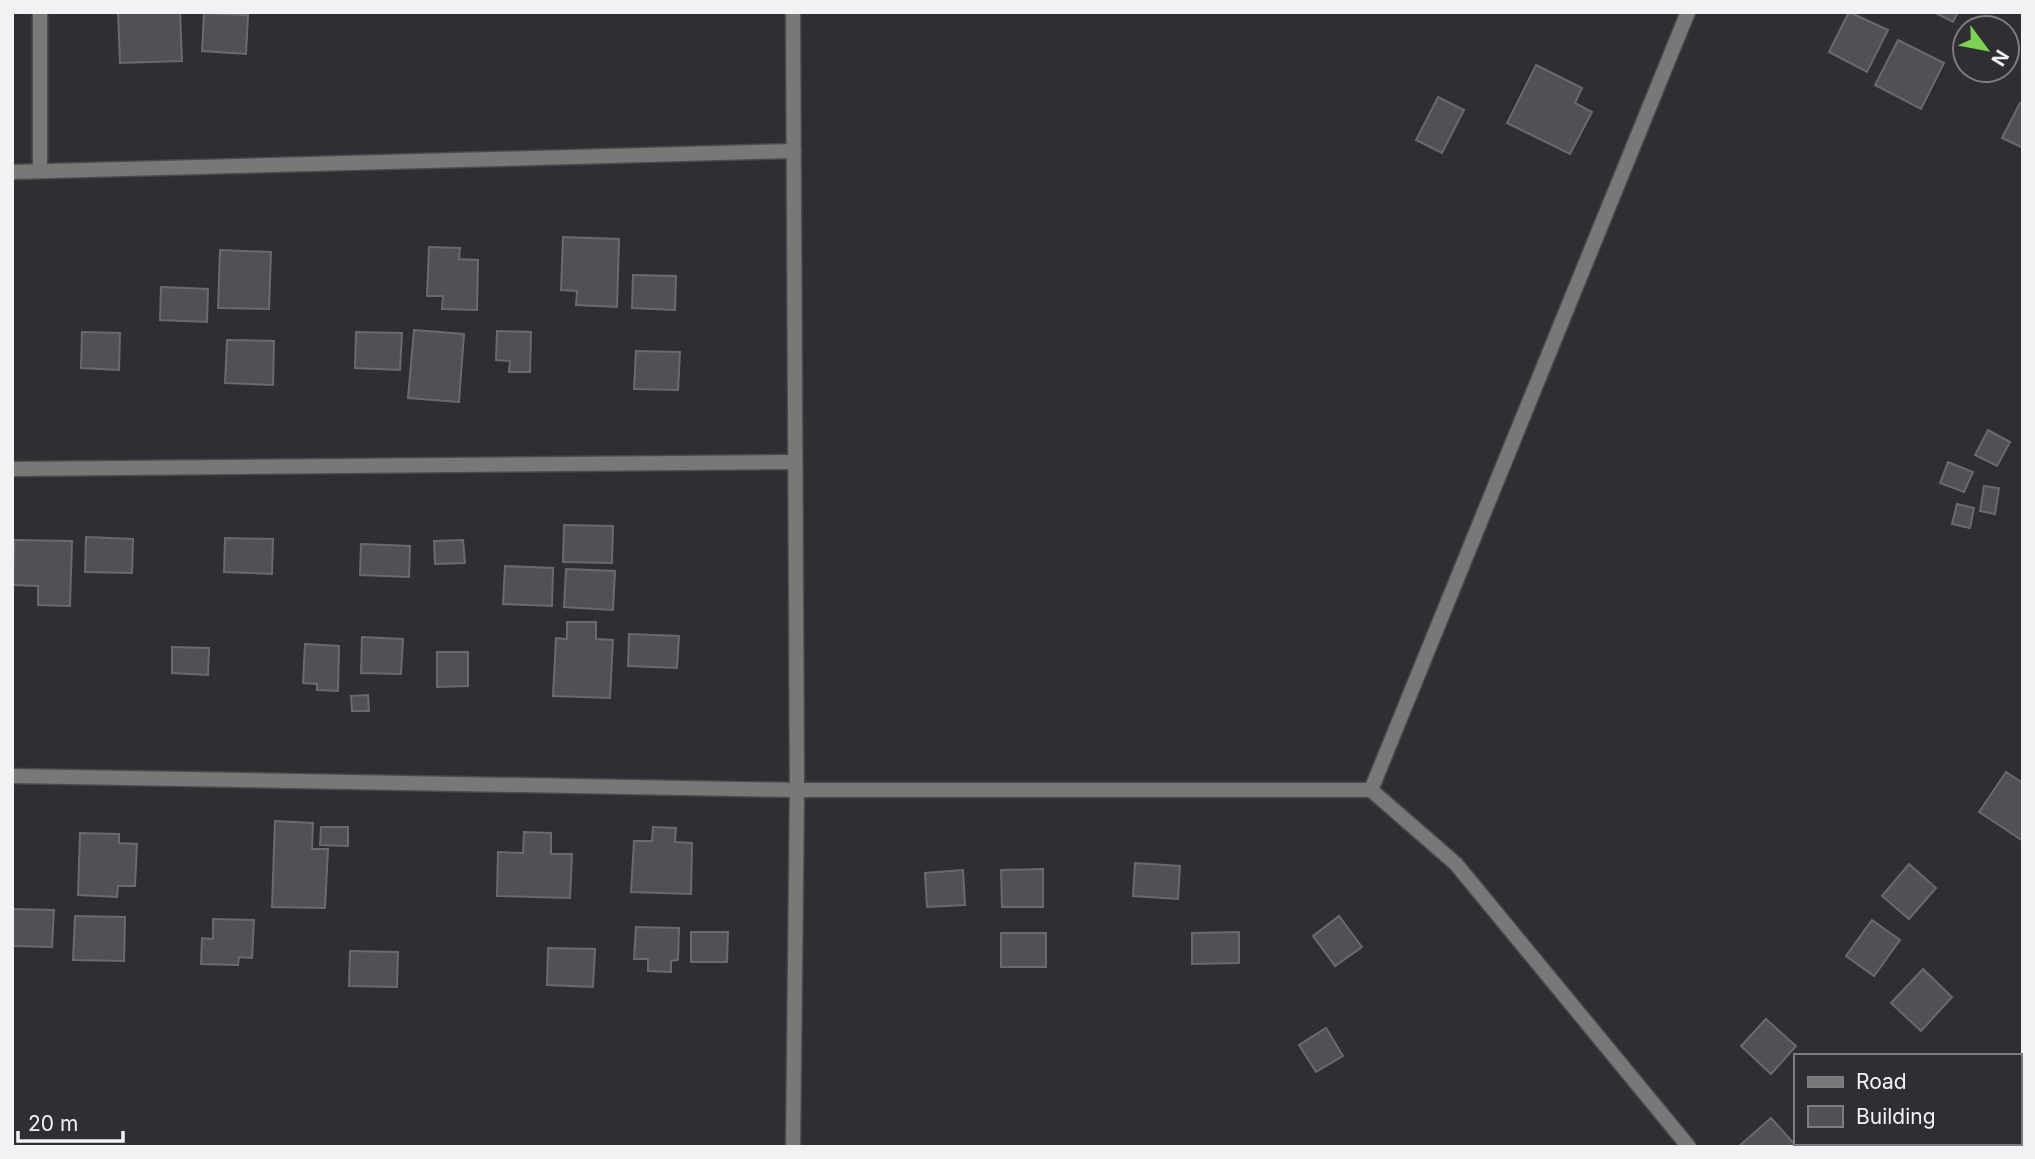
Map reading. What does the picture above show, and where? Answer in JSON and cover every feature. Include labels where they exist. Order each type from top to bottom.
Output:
[{"type":"street","points":[[40,12],[40,171]]},
{"type":"street","points":[[793,12],[797,790],[793,1147]]},
{"type":"street","points":[[1371,790],[1688,12]]},
{"type":"street","points":[[12,172],[794,151]]},
{"type":"street","points":[[12,469],[795,463]]},
{"type":"street","points":[[12,776],[797,790],[1371,790],[1457,864],[1689,1147]]},
{"type":"building","points":[[118,12],[180,12],[182,61],[120,63]]},
{"type":"building","points":[[1849,12],[1888,30],[1867,72],[1829,52]]},
{"type":"building","points":[[1934,12],[1958,12],[1951,14],[1951,21]]},
{"type":"building","points":[[204,13],[248,15],[246,54],[202,51]]},
{"type":"building","points":[[1898,40],[1944,63],[1921,109],[1875,85]]},
{"type":"building","points":[[1536,65],[1582,88],[1575,103],[1592,112],[1570,154],[1507,123]]},
{"type":"building","points":[[1438,97],[1464,110],[1442,153],[1416,140]]},
{"type":"building","points":[[2020,103],[2023,104],[2023,148],[2002,138]]},
{"type":"building","points":[[563,237],[619,239],[617,307],[576,305],[577,291],[561,290]]},
{"type":"building","points":[[429,247],[460,248],[459,259],[478,260],[477,310],[442,309],[443,296],[427,296]]},
{"type":"building","points":[[220,250],[271,252],[269,309],[218,308]]},
{"type":"building","points":[[633,275],[676,276],[675,310],[632,308]]},
{"type":"building","points":[[161,287],[208,289],[207,322],[160,320]]},
{"type":"building","points":[[414,330],[464,334],[459,402],[408,398]]},
{"type":"building","points":[[497,331],[531,332],[530,372],[509,372],[510,361],[496,360]]},
{"type":"building","points":[[82,332],[120,333],[119,370],[81,368]]},
{"type":"building","points":[[356,332],[402,333],[400,370],[355,368]]},
{"type":"building","points":[[227,340],[274,341],[273,385],[225,383]]},
{"type":"building","points":[[636,351],[680,352],[678,390],[634,389]]},
{"type":"building","points":[[1988,430],[2010,442],[1997,466],[1975,455]]},
{"type":"building","points":[[1948,462],[1973,472],[1964,492],[1940,483]]},
{"type":"building","points":[[1984,486],[1999,488],[1995,514],[1980,511]]},
{"type":"building","points":[[1957,504],[1974,508],[1970,528],[1952,524]]},
{"type":"building","points":[[564,525],[613,526],[612,563],[563,562]]},
{"type":"building","points":[[86,537],[133,539],[132,573],[85,572]]},
{"type":"building","points":[[225,538],[273,539],[272,574],[224,572]]},
{"type":"building","points":[[14,540],[72,541],[70,606],[38,605],[38,586],[13,585]]},
{"type":"building","points":[[463,540],[465,563],[435,564],[434,541]]},
{"type":"building","points":[[361,544],[410,546],[409,577],[360,575]]},
{"type":"building","points":[[505,566],[553,568],[552,606],[503,604]]},
{"type":"building","points":[[566,569],[615,571],[613,610],[564,607]]},
{"type":"building","points":[[567,622],[596,622],[596,639],[613,640],[610,698],[553,696],[556,638],[567,639]]},
{"type":"building","points":[[629,634],[679,636],[677,668],[628,666]]},
{"type":"building","points":[[362,637],[403,639],[401,674],[361,673]]},
{"type":"building","points":[[305,644],[339,646],[338,691],[317,690],[317,684],[303,683]]},
{"type":"building","points":[[172,647],[209,648],[208,675],[172,673]]},
{"type":"building","points":[[437,652],[468,652],[468,686],[437,687]]},
{"type":"building","points":[[368,695],[369,711],[352,711],[351,696]]},
{"type":"building","points":[[2006,772],[2023,783],[2023,841],[1979,812]]},
{"type":"building","points":[[275,821],[313,823],[312,849],[328,849],[325,908],[272,907]]},
{"type":"building","points":[[321,827],[348,827],[348,846],[320,845]]},
{"type":"building","points":[[653,827],[676,828],[675,842],[692,843],[691,894],[631,892],[634,841],[652,841]]},
{"type":"building","points":[[524,832],[551,833],[551,854],[572,854],[570,898],[497,896],[498,852],[523,853]]},
{"type":"building","points":[[80,833],[119,834],[119,843],[137,844],[135,886],[118,886],[117,897],[78,895]]},
{"type":"building","points":[[1135,863],[1180,866],[1178,899],[1133,896]]},
{"type":"building","points":[[1909,864],[1936,888],[1909,919],[1882,896]]},
{"type":"building","points":[[1043,869],[1043,907],[1002,907],[1001,870]]},
{"type":"building","points":[[963,870],[965,905],[927,907],[925,873]]},
{"type":"building","points":[[12,909],[54,910],[52,947],[12,946]]},
{"type":"building","points":[[75,916],[125,917],[124,961],[73,960]]},
{"type":"building","points":[[1339,916],[1362,947],[1335,966],[1313,936]]},
{"type":"building","points":[[213,919],[254,920],[252,958],[239,957],[238,965],[201,964],[202,938],[213,939]]},
{"type":"building","points":[[1872,920],[1900,940],[1874,976],[1846,956]]},
{"type":"building","points":[[636,927],[679,928],[678,960],[671,961],[671,972],[648,971],[648,959],[634,959]]},
{"type":"building","points":[[691,932],[728,932],[727,962],[691,962]]},
{"type":"building","points":[[1239,932],[1239,963],[1192,964],[1192,933]]},
{"type":"building","points":[[1001,933],[1046,933],[1046,967],[1001,967]]},
{"type":"building","points":[[548,948],[595,949],[593,987],[547,985]]},
{"type":"building","points":[[350,951],[398,952],[397,987],[349,986]]},
{"type":"building","points":[[1923,969],[1952,997],[1921,1031],[1891,1003]]},
{"type":"building","points":[[1766,1019],[1796,1046],[1771,1074],[1741,1046]]},
{"type":"building","points":[[1326,1028],[1343,1056],[1316,1072],[1299,1045]]},
{"type":"building","points":[[1771,1118],[1797,1147],[1738,1147]]}]
